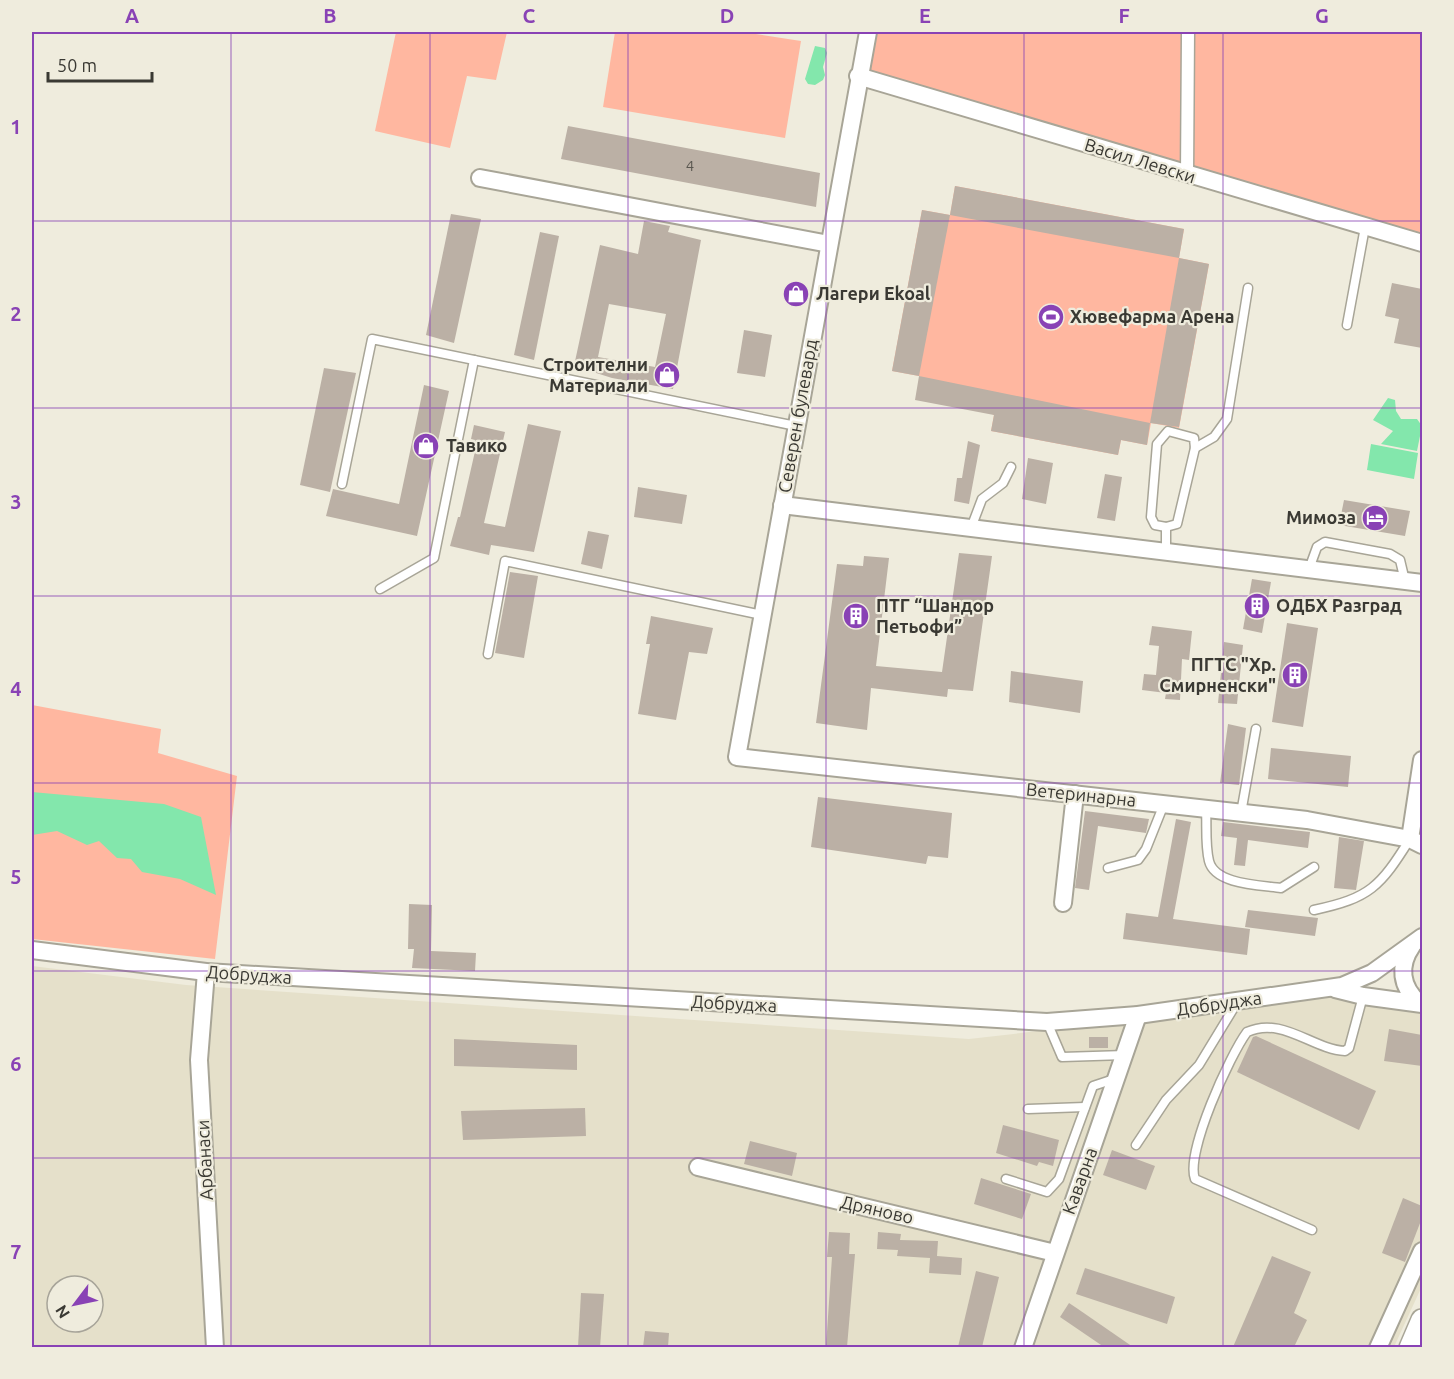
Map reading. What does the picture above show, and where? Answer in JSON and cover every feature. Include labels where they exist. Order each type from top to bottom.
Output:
[{"type":"street","name":"Северен булевард","points":[[737,757],[858,76],[868,32]]},
{"type":"street","points":[[1187,175],[1188,32]]},
{"type":"street","name":"Васил Левски","points":[[858,76],[1422,243]]},
{"type":"street","points":[[480,178],[829,244]]},
{"type":"street","points":[[782,505],[1422,583]]},
{"type":"street","name":"Ветеринарна","points":[[737,757],[1307,820],[1416,842]]},
{"type":"street","points":[[1416,842],[1422,760]]},
{"type":"street","points":[[1063,903],[1075,794]]},
{"type":"street","points":[[1418,940],[1404,962],[1403,977],[1408,991],[1421,1004]]},
{"type":"street","name":"Добруджа","points":[[32,950],[206,972],[1047,1022],[1138,1015],[1332,988],[1362,979],[1418,940]]},
{"type":"street","name":"Арбанаси","points":[[206,972],[200,1060],[215,1347]]},
{"type":"street","points":[[1332,988],[1363,996],[1421,1004]]},
{"type":"street","name":"Каварна","points":[[1023,1347],[1138,1015]]},
{"type":"street","name":"Дряново","points":[[698,1167],[1055,1253]]},
{"type":"street","points":[[1378,1347],[1422,1251]]},
{"type":"street","points":[[1410,1347],[1422,1320]]},
{"type":"lane","points":[[1347,325],[1365,227]]},
{"type":"lane","points":[[1196,448],[1214,437],[1227,419],[1248,288]]},
{"type":"lane","points":[[342,484],[372,339],[796,426]]},
{"type":"lane","points":[[380,589],[434,558],[474,360]]},
{"type":"lane","points":[[1168,431],[1194,438],[1196,448],[1177,524],[1166,527],[1155,525],[1151,517],[1157,444],[1168,431]]},
{"type":"lane","points":[[971,528],[982,499],[1003,483],[1011,467]]},
{"type":"lane","points":[[1166,527],[1166,552]]},
{"type":"lane","points":[[1309,569],[1317,547],[1325,542],[1390,554],[1400,560],[1405,581]]},
{"type":"lane","points":[[488,654],[505,561],[762,615]]},
{"type":"lane","points":[[1241,813],[1257,729]]},
{"type":"lane","points":[[1108,868],[1138,860],[1146,849],[1164,804]]},
{"type":"lane","points":[[1206,809],[1209,862],[1216,872],[1228,879],[1281,888],[1314,867]]},
{"type":"lane","points":[[1314,910],[1350,902],[1370,891],[1385,878],[1416,842]]},
{"type":"lane","points":[[1312,1230],[1195,1179],[1192,1170],[1203,1125],[1248,1032],[1257,1028],[1279,1028],[1345,1051],[1349,1048],[1363,996]]},
{"type":"lane","points":[[1136,1144],[1166,1100],[1199,1065],[1238,1001]]},
{"type":"lane","points":[[1047,1022],[1062,1057],[1125,1055]]},
{"type":"lane","points":[[1006,1179],[1047,1192],[1053,1188],[1059,1179],[1093,1086],[1117,1078]]},
{"type":"lane","points":[[1028,1109],[1084,1107]]},
{"type":"shaded area","points":[[396,32],[507,32],[496,80],[467,76],[450,148],[375,131]]},
{"type":"shaded area","points":[[615,32],[743,32],[801,41],[785,138],[603,107]]},
{"type":"shaded area","points":[[873,32],[1422,32],[1422,239],[863,79]]},
{"type":"shaded area","points":[[815,46],[825,48],[827,53],[823,67],[825,75],[823,80],[815,85],[808,84],[805,79]]},
{"type":"shaded area","name":"Хювефарма Арена","points":[[955,186],[1184,229],[1179,258],[1209,264],[1179,428],[1151,423],[1147,445],[1121,440],[1118,455],[991,431],[994,415],[919,376],[892,371],[922,210],[950,215]]},
{"type":"shaded area","points":[[1388,398],[1395,400],[1396,411],[1401,419],[1417,419],[1422,426],[1417,451],[1381,444],[1393,431],[1373,420]]},
{"type":"shaded area","points":[[1371,444],[1418,453],[1414,479],[1367,470]]},
{"type":"shaded area","points":[[32,705],[161,729],[158,753],[237,776],[215,959],[32,939]]},
{"type":"shaded area","points":[[32,792],[164,804],[201,817],[216,895],[180,879],[142,872],[131,859],[117,858],[99,841],[87,845],[57,831],[32,835]]},
{"type":"shaded area","points":[[32,966],[186,985],[969,1039],[1422,987],[1422,1286],[1394,1347],[32,1348]]},
{"type":"building","points":[[568,126],[820,173],[816,207],[561,159]]},
{"type":"building","points":[[955,186],[1184,229],[1179,258],[950,215]]},
{"type":"building","points":[[922,210],[950,215],[919,376],[892,371]]},
{"type":"building","points":[[451,214],[481,219],[454,343],[426,335]]},
{"type":"building","points":[[644,221],[670,226],[668,232],[701,240],[673,389],[612,378],[574,366],[600,245],[638,254]],"holes":[[[609,304],[666,314],[655,367],[598,357]]]},
{"type":"building","points":[[540,232],[559,236],[534,360],[514,355]]},
{"type":"building","points":[[1179,258],[1209,264],[1179,427],[1150,423]]},
{"type":"building","points":[[1392,283],[1422,289],[1422,348],[1394,343],[1399,319],[1385,316]]},
{"type":"building","points":[[744,330],[772,335],[765,377],[737,373]]},
{"type":"building","points":[[324,368],[356,373],[330,492],[300,485]]},
{"type":"building","points":[[919,376],[1150,423],[1147,445],[1121,440],[1118,455],[991,431],[994,415],[915,400]]},
{"type":"building","points":[[424,385],[449,391],[417,536],[326,516],[333,489],[399,504]]},
{"type":"building","points":[[528,424],[561,431],[534,552],[491,545],[489,555],[450,546],[458,517],[460,517],[476,447],[474,447],[475,440],[471,439],[474,425],[505,432],[484,523],[505,527]]},
{"type":"building","points":[[968,441],[980,445],[969,504],[954,501],[957,478],[962,478]]},
{"type":"building","points":[[1028,458],[1053,463],[1046,504],[1022,499]]},
{"type":"building","points":[[1105,474],[1122,477],[1115,521],[1097,518]]},
{"type":"building","points":[[638,487],[687,495],[682,524],[634,517]]},
{"type":"building","name":"Мимоза","points":[[1344,500],[1410,511],[1405,536],[1339,525]]},
{"type":"building","points":[[588,531],[609,535],[602,569],[581,564]]},
{"type":"building","name":"ПТГ “Шандор Петьофи”","points":[[959,553],[992,556],[973,691],[948,689],[947,697],[871,688],[867,730],[816,723],[837,564],[863,566],[864,556],[889,558],[876,666],[942,672]]},
{"type":"building","points":[[510,572],[538,576],[524,658],[495,653]]},
{"type":"building","name":"ОДБХ Разград","points":[[1252,579],[1271,582],[1262,633],[1243,629]]},
{"type":"building","points":[[651,616],[713,628],[707,654],[689,652],[676,720],[638,714],[650,644],[646,644]]},
{"type":"building","name":"ПГТС \"Хр. Смирненски\"","points":[[1287,623],[1318,628],[1303,727],[1272,722]]},
{"type":"building","points":[[1152,626],[1192,631],[1189,660],[1182,659],[1180,700],[1165,699],[1166,693],[1142,690],[1144,674],[1156,675],[1159,646],[1149,645]]},
{"type":"building","points":[[1224,642],[1243,645],[1237,704],[1218,703]]},
{"type":"building","points":[[1011,671],[1083,681],[1080,713],[1009,702]]},
{"type":"building","points":[[1228,724],[1246,728],[1239,785],[1220,783]]},
{"type":"building","points":[[1271,748],[1351,756],[1348,787],[1268,779]]},
{"type":"building","points":[[818,797],[952,813],[948,858],[928,856],[926,864],[811,847]]},
{"type":"building","points":[[1085,811],[1149,819],[1146,833],[1098,826],[1089,890],[1075,888]]},
{"type":"building","points":[[1176,819],[1191,822],[1173,919],[1250,929],[1247,955],[1123,939],[1126,913],[1158,917]]},
{"type":"building","points":[[1223,822],[1310,832],[1308,848],[1248,840],[1245,866],[1234,865],[1237,838],[1221,836]]},
{"type":"building","points":[[1339,837],[1364,841],[1356,890],[1334,888]]},
{"type":"building","points":[[409,904],[432,905],[431,951],[476,953],[475,971],[412,968],[414,949],[408,949]]},
{"type":"building","points":[[1248,910],[1318,918],[1315,936],[1245,927]]},
{"type":"building","points":[[1389,1029],[1422,1035],[1422,1066],[1384,1061]]},
{"type":"building","points":[[1256,1036],[1376,1091],[1359,1130],[1237,1072],[1253,1037]]},
{"type":"building","points":[[1089,1037],[1108,1037],[1108,1048],[1089,1048]]},
{"type":"building","points":[[454,1039],[577,1045],[577,1070],[454,1066]]},
{"type":"building","points":[[585,1108],[586,1136],[463,1140],[461,1111]]},
{"type":"building","points":[[1003,1125],[1059,1140],[1053,1166],[1039,1162],[1037,1166],[996,1153]]},
{"type":"building","points":[[750,1141],[797,1153],[792,1176],[744,1164]]},
{"type":"building","points":[[1112,1150],[1155,1166],[1146,1190],[1103,1175]]},
{"type":"building","points":[[981,1178],[1031,1194],[1022,1219],[974,1204]]},
{"type":"building","points":[[1403,1198],[1422,1206],[1422,1218],[1405,1262],[1382,1253]]},
{"type":"building","points":[[829,1232],[850,1233],[849,1254],[855,1254],[847,1347],[826,1347],[832,1257],[827,1257]]},
{"type":"building","points":[[878,1232],[901,1234],[900,1240],[938,1241],[937,1256],[962,1258],[961,1275],[929,1273],[930,1258],[897,1256],[898,1250],[877,1249]]},
{"type":"building","points":[[1272,1256],[1311,1272],[1294,1313],[1307,1320],[1294,1347],[1233,1347]]},
{"type":"building","points":[[1085,1268],[1175,1297],[1167,1324],[1076,1294]]},
{"type":"building","points":[[976,1271],[999,1277],[982,1347],[958,1347]]},
{"type":"building","points":[[581,1293],[604,1294],[600,1347],[578,1347]]},
{"type":"building","points":[[1069,1303],[1133,1347],[1104,1347],[1060,1317]]},
{"type":"building","points":[[645,1331],[669,1333],[668,1347],[643,1347]]},
{"type":"place","name":"Лагери Ekoal","points":[[796,294]]},
{"type":"place","name":"Хювефарма Арена","points":[[1051,317]]},
{"type":"place","name":"Строителни Материали","points":[[667,375]]},
{"type":"place","name":"Тавико","points":[[426,446]]},
{"type":"place","name":"Мимоза","points":[[1375,518]]},
{"type":"place","name":"ОДБХ Разград","points":[[1257,606]]},
{"type":"place","name":"ПТГ “Шандор Петьофи”","points":[[856,616]]},
{"type":"place","name":"ПГТС \"Хр. Смирненски\"","points":[[1295,675]]}]
